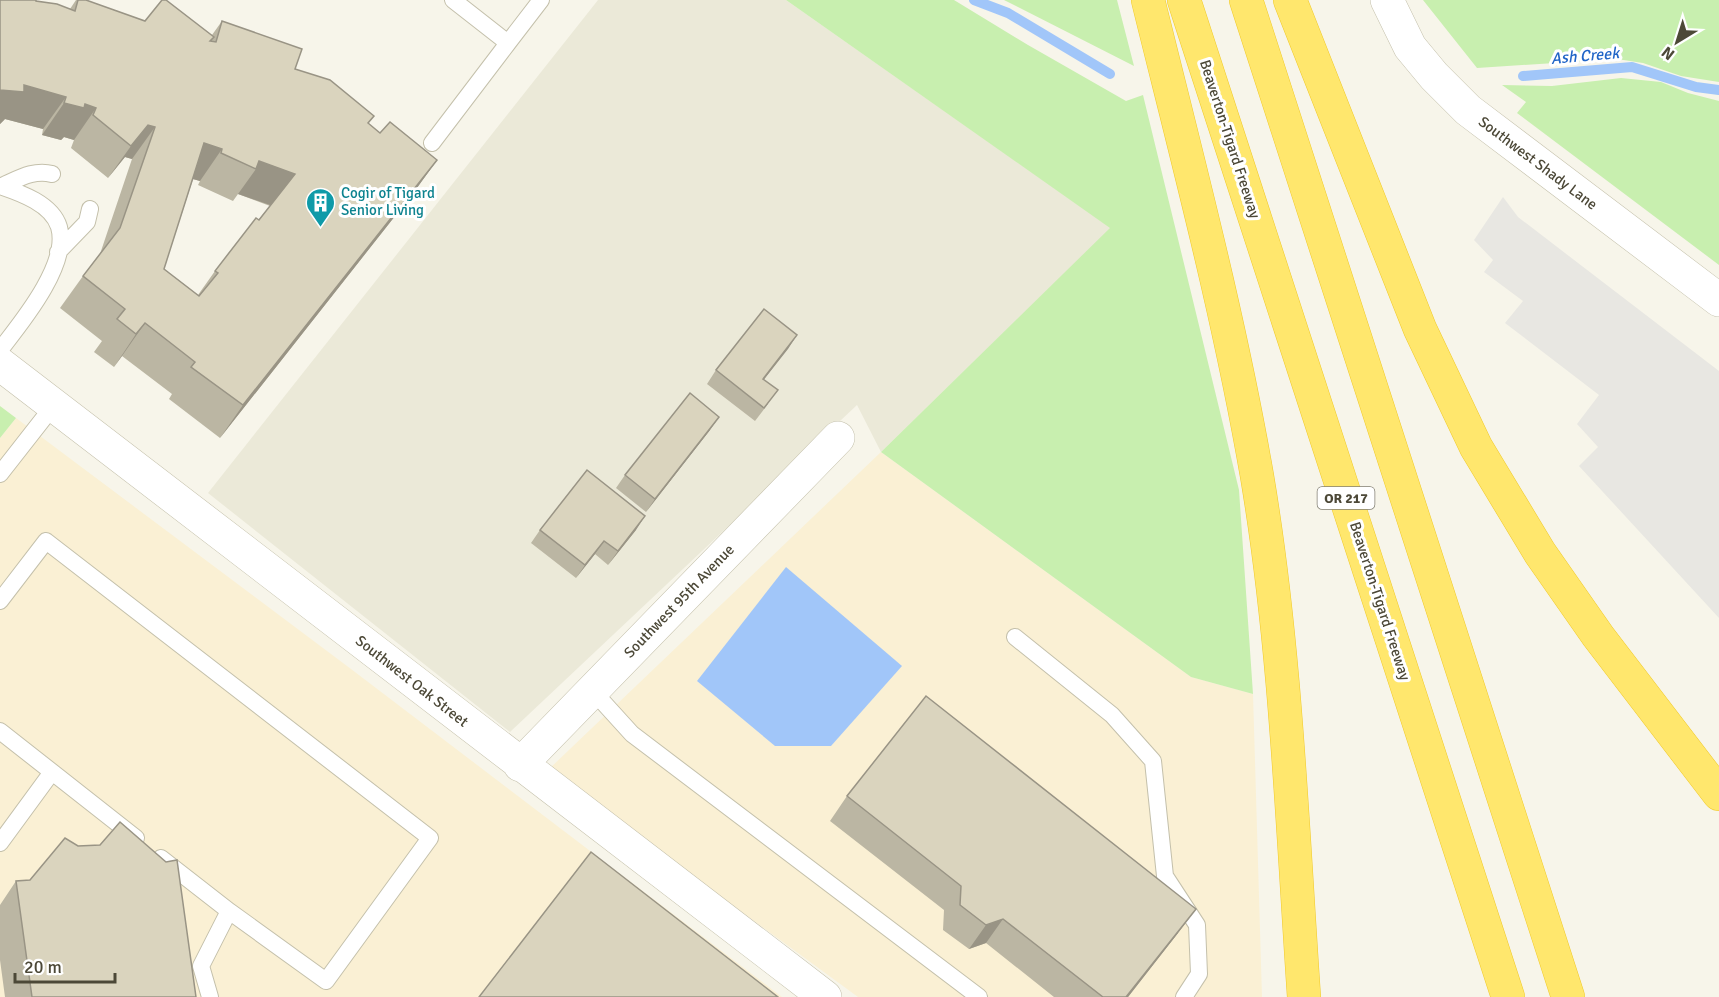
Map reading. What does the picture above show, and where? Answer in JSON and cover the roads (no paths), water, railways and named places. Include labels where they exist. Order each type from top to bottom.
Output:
[{"type":"highway","points":[[1148,0],[1224,312],[1257,476],[1278,626],[1304,997]]},
{"type":"highway","name":"Beaverton-Tigard Freeway","points":[[1184,0],[1508,997]]},
{"type":"highway","points":[[1246,0],[1568,997]]},
{"type":"highway","points":[[1290,0],[1420,329],[1476,447],[1540,553],[1598,636],[1719,794]]},
{"type":"street","name":"Southwest Shady Lane","points":[[1387,0],[1410,47],[1434,76],[1468,110],[1719,300]]},
{"type":"street","name":"Southwest Oak Street","points":[[0,364],[825,997]]},
{"type":"street","name":"Southwest 95th Avenue","points":[[520,765],[838,438]]},
{"type":"lane","points":[[453,0],[508,43]]},
{"type":"lane","points":[[432,143],[542,0]]},
{"type":"lane","points":[[1,186],[29,174],[44,172],[52,174]]},
{"type":"lane","points":[[0,350],[39,298],[58,252],[61,238],[59,226],[54,218],[37,202],[1,186]]},
{"type":"lane","points":[[58,252],[87,222],[90,209]]},
{"type":"lane","points":[[0,474],[54,405]]},
{"type":"lane","points":[[0,601],[46,540],[430,838],[326,981],[229,911],[0,731]]},
{"type":"lane","points":[[1015,637],[1112,716],[1153,761],[1165,876],[1197,925],[1199,974],[1184,997]]},
{"type":"lane","points":[[592,690],[632,734],[979,997]]},
{"type":"lane","points":[[0,843],[52,772]]},
{"type":"lane","points":[[210,997],[201,966],[229,911]]},
{"type":"water","points":[[786,567],[902,666],[831,746],[775,746],[697,681]]},
{"type":"waterway","name":"Ash Creek","points":[[974,0],[1008,13],[1110,74]]},
{"type":"waterway","name":"Ash Creek","points":[[1523,76],[1632,67],[1696,87],[1719,90]]},
{"type":"place","name":"Cogir of Tigard Senior Living","points":[[320,228]]}]
